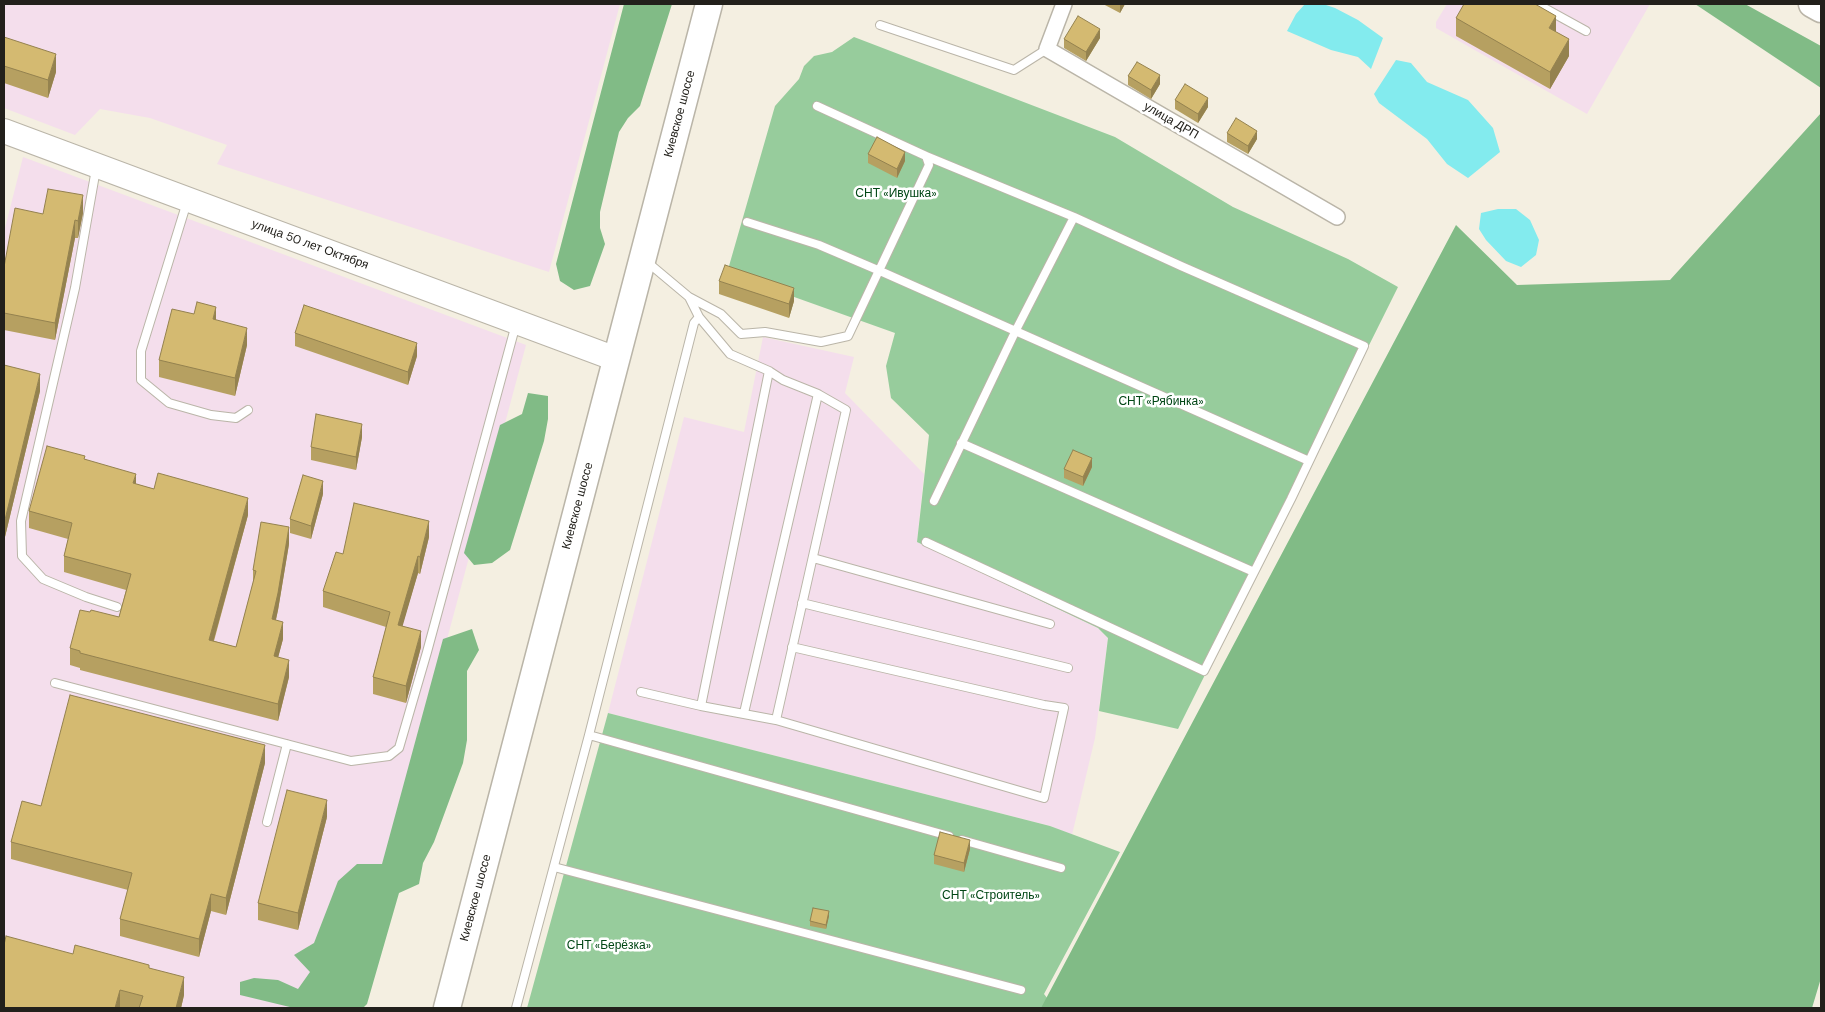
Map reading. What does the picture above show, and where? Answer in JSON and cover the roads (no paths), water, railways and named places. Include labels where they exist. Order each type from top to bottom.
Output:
[{"type":"highway","name":"Киевское шоссе","points":[[447,1008],[708,4]]},
{"type":"highway","points":[[1812,4],[1821,9]]},
{"type":"main road","name":"улица 50 лет Октября","points":[[4,132],[616,359]]},
{"type":"street","points":[[1047,49],[1064,4]]},
{"type":"street","name":"улица ДРП","points":[[1047,49],[1337,217]]},
{"type":"lane","points":[[1537,4],[1586,31]]},
{"type":"lane","points":[[880,25],[1014,70],[1047,49]]},
{"type":"lane","points":[[817,106],[926,156],[1074,217],[1364,346],[1204,671],[926,542]]},
{"type":"lane","points":[[642,258],[690,297],[721,314],[741,334],[765,332],[821,342],[848,336],[929,165],[926,156]]},
{"type":"lane","points":[[96,166],[76,288],[21,521],[22,556],[43,579],[86,597],[117,607]]},
{"type":"lane","points":[[188,200],[141,351],[141,380],[169,403],[211,415],[236,418],[248,410]]},
{"type":"lane","points":[[934,501],[1016,330],[1074,217]]},
{"type":"lane","points":[[747,222],[819,245],[880,270],[1309,461]]},
{"type":"lane","points":[[690,297],[699,317],[730,354],[769,371],[782,380],[818,394],[846,410],[776,720]]},
{"type":"lane","points":[[519,1008],[694,323],[699,317]]},
{"type":"lane","points":[[55,683],[351,760],[389,756],[400,748],[428,652],[517,322]]},
{"type":"lane","points":[[701,706],[769,371]]},
{"type":"lane","points":[[744,713],[818,394]]},
{"type":"lane","points":[[961,443],[1254,572]]},
{"type":"lane","points":[[813,558],[1050,624]]},
{"type":"lane","points":[[802,603],[1068,668]]},
{"type":"lane","points":[[641,692],[701,706],[776,720],[1044,798],[1064,708],[792,647]]},
{"type":"lane","points":[[590,735],[1061,868]]},
{"type":"lane","points":[[267,822],[287,744]]},
{"type":"lane","points":[[554,867],[1021,990]]},
{"type":"water","points":[[1305,4],[1323,4],[1335,8],[1358,20],[1383,38],[1371,69],[1358,57],[1331,50],[1287,31],[1296,14]]},
{"type":"water","points":[[1396,60],[1411,63],[1427,82],[1468,100],[1493,128],[1500,152],[1468,178],[1447,164],[1427,139],[1379,103],[1374,94]]},
{"type":"water","points":[[1498,209],[1516,209],[1530,220],[1539,240],[1536,255],[1521,267],[1506,261],[1486,240],[1479,229],[1481,213]]},
{"type":"park label","name":"СНТ «Ивушка»","points":[[896,194]]},
{"type":"park label","name":"СНТ «Рябинка»","points":[[1161,402]]},
{"type":"park label","name":"СНТ «Строитель»","points":[[991,896]]},
{"type":"park label","name":"СНТ «Берёзка»","points":[[609,946]]}]
